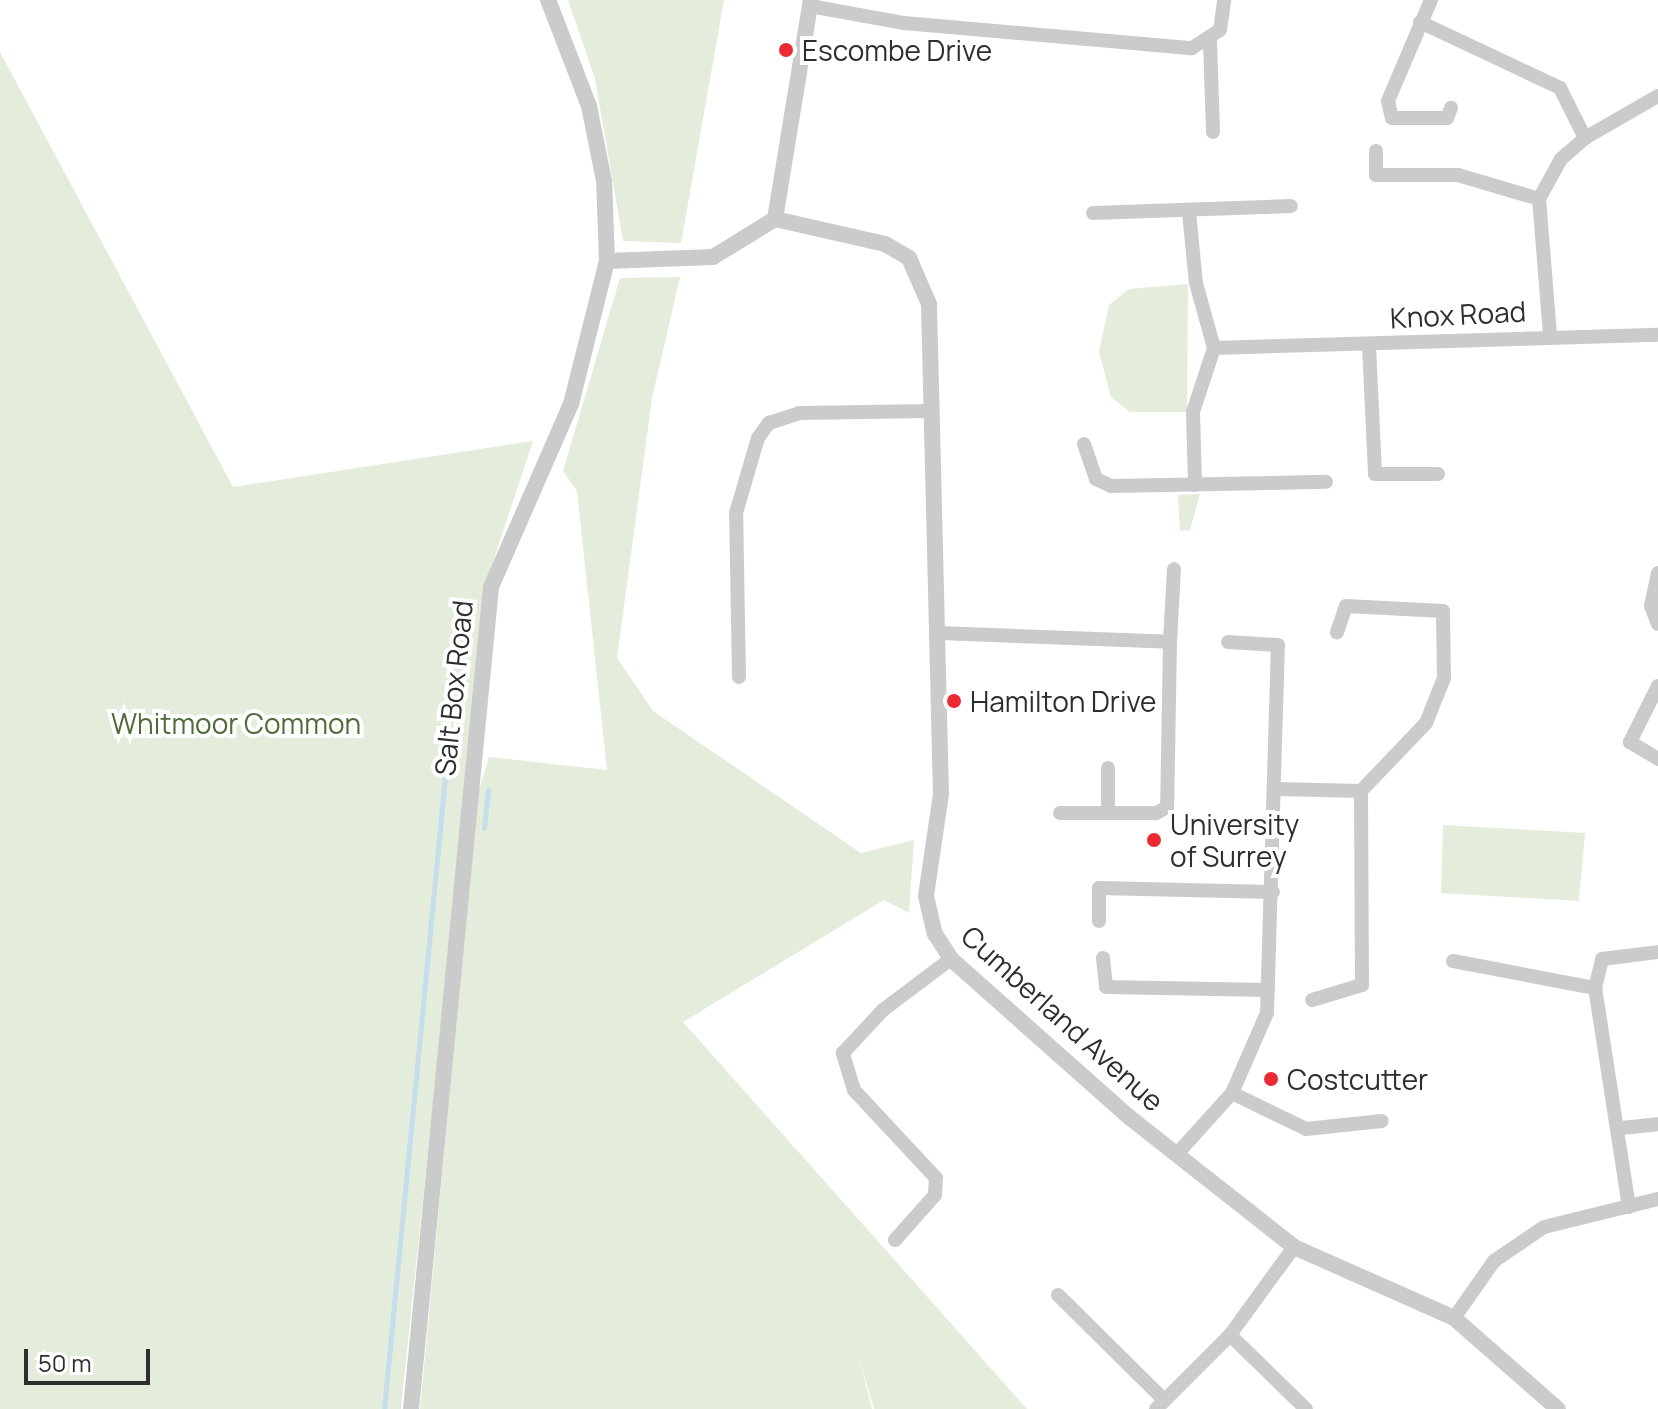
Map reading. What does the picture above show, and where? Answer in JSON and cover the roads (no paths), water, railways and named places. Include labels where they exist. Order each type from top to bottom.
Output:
[{"type":"street","name":"Salt Box Road","points":[[411,1409],[491,587],[571,404],[607,261],[604,181],[589,106],[548,0]]},
{"type":"street","points":[[607,261],[713,257],[775,219],[810,3],[904,23],[1162,47],[1210,41],[1220,30],[1224,0]]},
{"type":"street","points":[[1431,0],[1388,101],[1392,118],[1447,118],[1451,108]]},
{"type":"street","points":[[1420,22],[1560,88],[1585,138]]},
{"type":"street","points":[[1210,41],[1213,132]]},
{"type":"street","points":[[1550,335],[1539,199],[1561,159],[1585,138],[1658,96]]},
{"type":"street","points":[[1376,151],[1376,175],[1458,175],[1539,199]]},
{"type":"street","points":[[1093,213],[1291,206]]},
{"type":"street","points":[[1189,212],[1196,283],[1214,348],[1193,412],[1195,485]]},
{"type":"street","name":"Cumberland Avenue","points":[[775,219],[854,233],[909,258],[929,304],[941,794],[926,896],[935,934],[951,959],[1177,1154],[1294,1247],[1454,1318],[1558,1409]]},
{"type":"street","name":"Knox Road","points":[[1214,348],[1369,346],[1550,335],[1658,335]]},
{"type":"street","name":"Knox Road","points":[[1369,346],[1375,474],[1438,474]]},
{"type":"street","points":[[739,677],[736,513],[758,438],[769,423],[799,413],[931,411]]},
{"type":"street","points":[[1084,444],[1096,479],[1111,486],[1326,482]]},
{"type":"street","points":[[1060,813],[1167,807],[1174,569]]},
{"type":"street","points":[[1658,573],[1651,606],[1658,624]]},
{"type":"street","points":[[1312,1000],[1362,985],[1361,791],[1426,723],[1444,678],[1447,633],[1443,611],[1346,606],[1337,632]]},
{"type":"street","points":[[939,633],[1170,642]]},
{"type":"street","points":[[1177,1154],[1232,1093],[1267,1013],[1278,645],[1228,642]]},
{"type":"street","points":[[1658,686],[1630,742],[1658,759]]},
{"type":"street","points":[[1108,768],[1108,812]]},
{"type":"street","points":[[1276,789],[1361,791]]},
{"type":"street","points":[[1099,921],[1099,888],[1273,892]]},
{"type":"street","points":[[1629,1207],[1621,1128],[1595,988],[1602,959],[1658,952]]},
{"type":"street","points":[[1103,958],[1106,987],[1268,990]]},
{"type":"street","points":[[895,1240],[935,1195],[936,1178],[854,1090],[843,1053],[883,1010],[951,959]]},
{"type":"street","points":[[1453,961],[1595,988]]},
{"type":"street","points":[[1232,1093],[1306,1129],[1382,1121]]},
{"type":"street","points":[[1621,1128],[1658,1124]]},
{"type":"street","points":[[1454,1318],[1494,1261],[1544,1227],[1658,1199]]},
{"type":"street","points":[[1058,1295],[1160,1405],[1230,1335],[1294,1247]]},
{"type":"street","points":[[1230,1335],[1306,1409]]},
{"type":"waterway","points":[[384,1409],[448,746]]},
{"type":"waterway","points":[[484,828],[488,790]]},
{"type":"place","name":"Escombe Drive","points":[[786,50]]},
{"type":"place","name":"Hamilton Drive","points":[[954,701]]},
{"type":"place","name":"University of Surrey","points":[[1154,840]]},
{"type":"place","name":"Costcutter","points":[[1271,1079]]},
{"type":"park label","name":"Whitmoor Common","points":[[236,723]]}]
